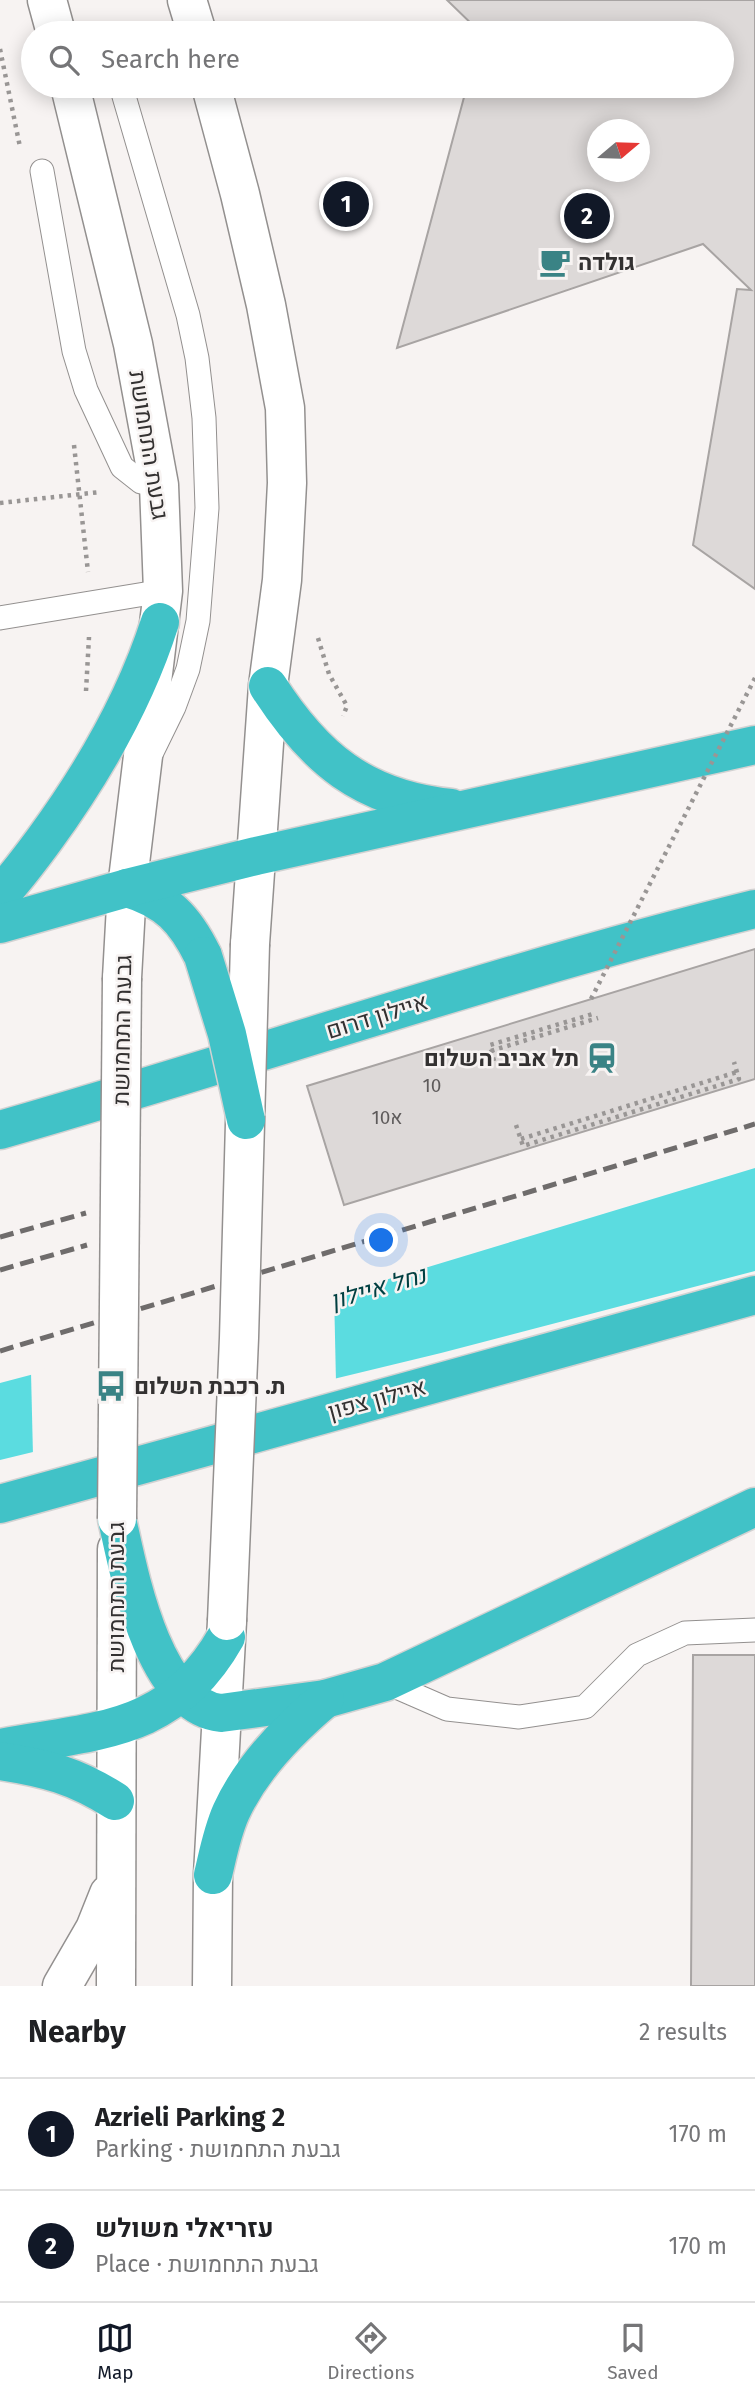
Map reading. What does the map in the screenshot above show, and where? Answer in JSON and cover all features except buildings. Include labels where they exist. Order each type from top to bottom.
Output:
[{"type":"highway","points":[[0,895],[55,825],[111,737],[149,658],[162,606]]},
{"type":"highway","points":[[268,686],[304,736],[343,772],[404,799],[471,809]]},
{"type":"highway","points":[[0,924],[127,888],[256,856],[755,745]]},
{"type":"highway","points":[[127,888],[165,904],[195,940],[203,956],[227,1034],[246,1120]]},
{"type":"highway","name":"איילון דרום","points":[[0,1130],[155,1086],[389,1012],[682,927],[755,909]]},
{"type":"highway","name":"איילון צפון","points":[[0,1504],[755,1295]]},
{"type":"highway","points":[[117,1518],[138,1610],[134,1646],[191,1701],[209,1712],[221,1713],[325,1699],[385,1682],[755,1507]]},
{"type":"highway","points":[[0,1748],[115,1727],[138,1719],[183,1693],[204,1672],[227,1629]]},
{"type":"highway","points":[[214,1875],[224,1831],[242,1793],[298,1722],[325,1699]]},
{"type":"highway","points":[[0,1761],[36,1766],[64,1774],[116,1801]]},
{"type":"main road","points":[[47,0],[53,21]]},
{"type":"main road","points":[[187,0],[193,21]]},
{"type":"main road","points":[[197,21],[198,0]]},
{"type":"main road","name":"גבעת התחמושת","points":[[73,98],[133,344],[159,485],[162,606],[127,888],[122,978],[117,1518]]},
{"type":"main road","points":[[212,1986],[214,1875],[227,1629],[246,1120],[250,944],[268,686],[282,580],[287,484],[285,408],[240,194],[214,98]]},
{"type":"main road","name":"גבעת התחמושת","points":[[116,1986],[115,1727],[134,1646]]},
{"type":"main road","points":[[62,1986],[95,1928],[115,1879]]},
{"type":"lane","points":[[125,98],[188,315],[197,358],[204,418],[207,508],[198,621],[188,669],[174,707],[142,772]]},
{"type":"lane","points":[[41,171],[74,351],[86,390],[122,467],[141,482],[159,485]]},
{"type":"lane","points":[[0,618],[162,606]]},
{"type":"lane","points":[[385,1682],[447,1709],[519,1717],[585,1707],[637,1655],[685,1633],[755,1630]]},
{"type":"path","points":[[0,503],[159,485]]},
{"type":"path","points":[[591,999],[755,678]]},
{"type":"path","points":[[494,1061],[489,1045],[597,1016]]},
{"type":"path","points":[[516,1125],[523,1146],[739,1079],[734,1062]]},
{"type":"water","name":"נחל איילון","points":[[755,1168],[755,1271],[441,1353],[0,1460],[0,1383],[349,1291]]},
{"type":"pier","points":[[334,1291],[336,1383],[33,1456],[31,1372]]},
{"type":"railway","points":[[0,1351],[755,1124]]},
{"type":"railway","points":[[0,1237],[86,1213]]},
{"type":"railway","points":[[0,1270],[87,1245]]},
{"type":"place","name":"Azrieli Parking 2","points":[[346,204]]},
{"type":"place","name":"עזריאלי משולש","points":[[587,216]]},
{"type":"place","name":"גולדה","points":[[555,262]]},
{"type":"place","name":"תל אביב השלום","points":[[602,1058]]},
{"type":"place","name":"ת. רכבת השלום","points":[[111,1386]]}]
